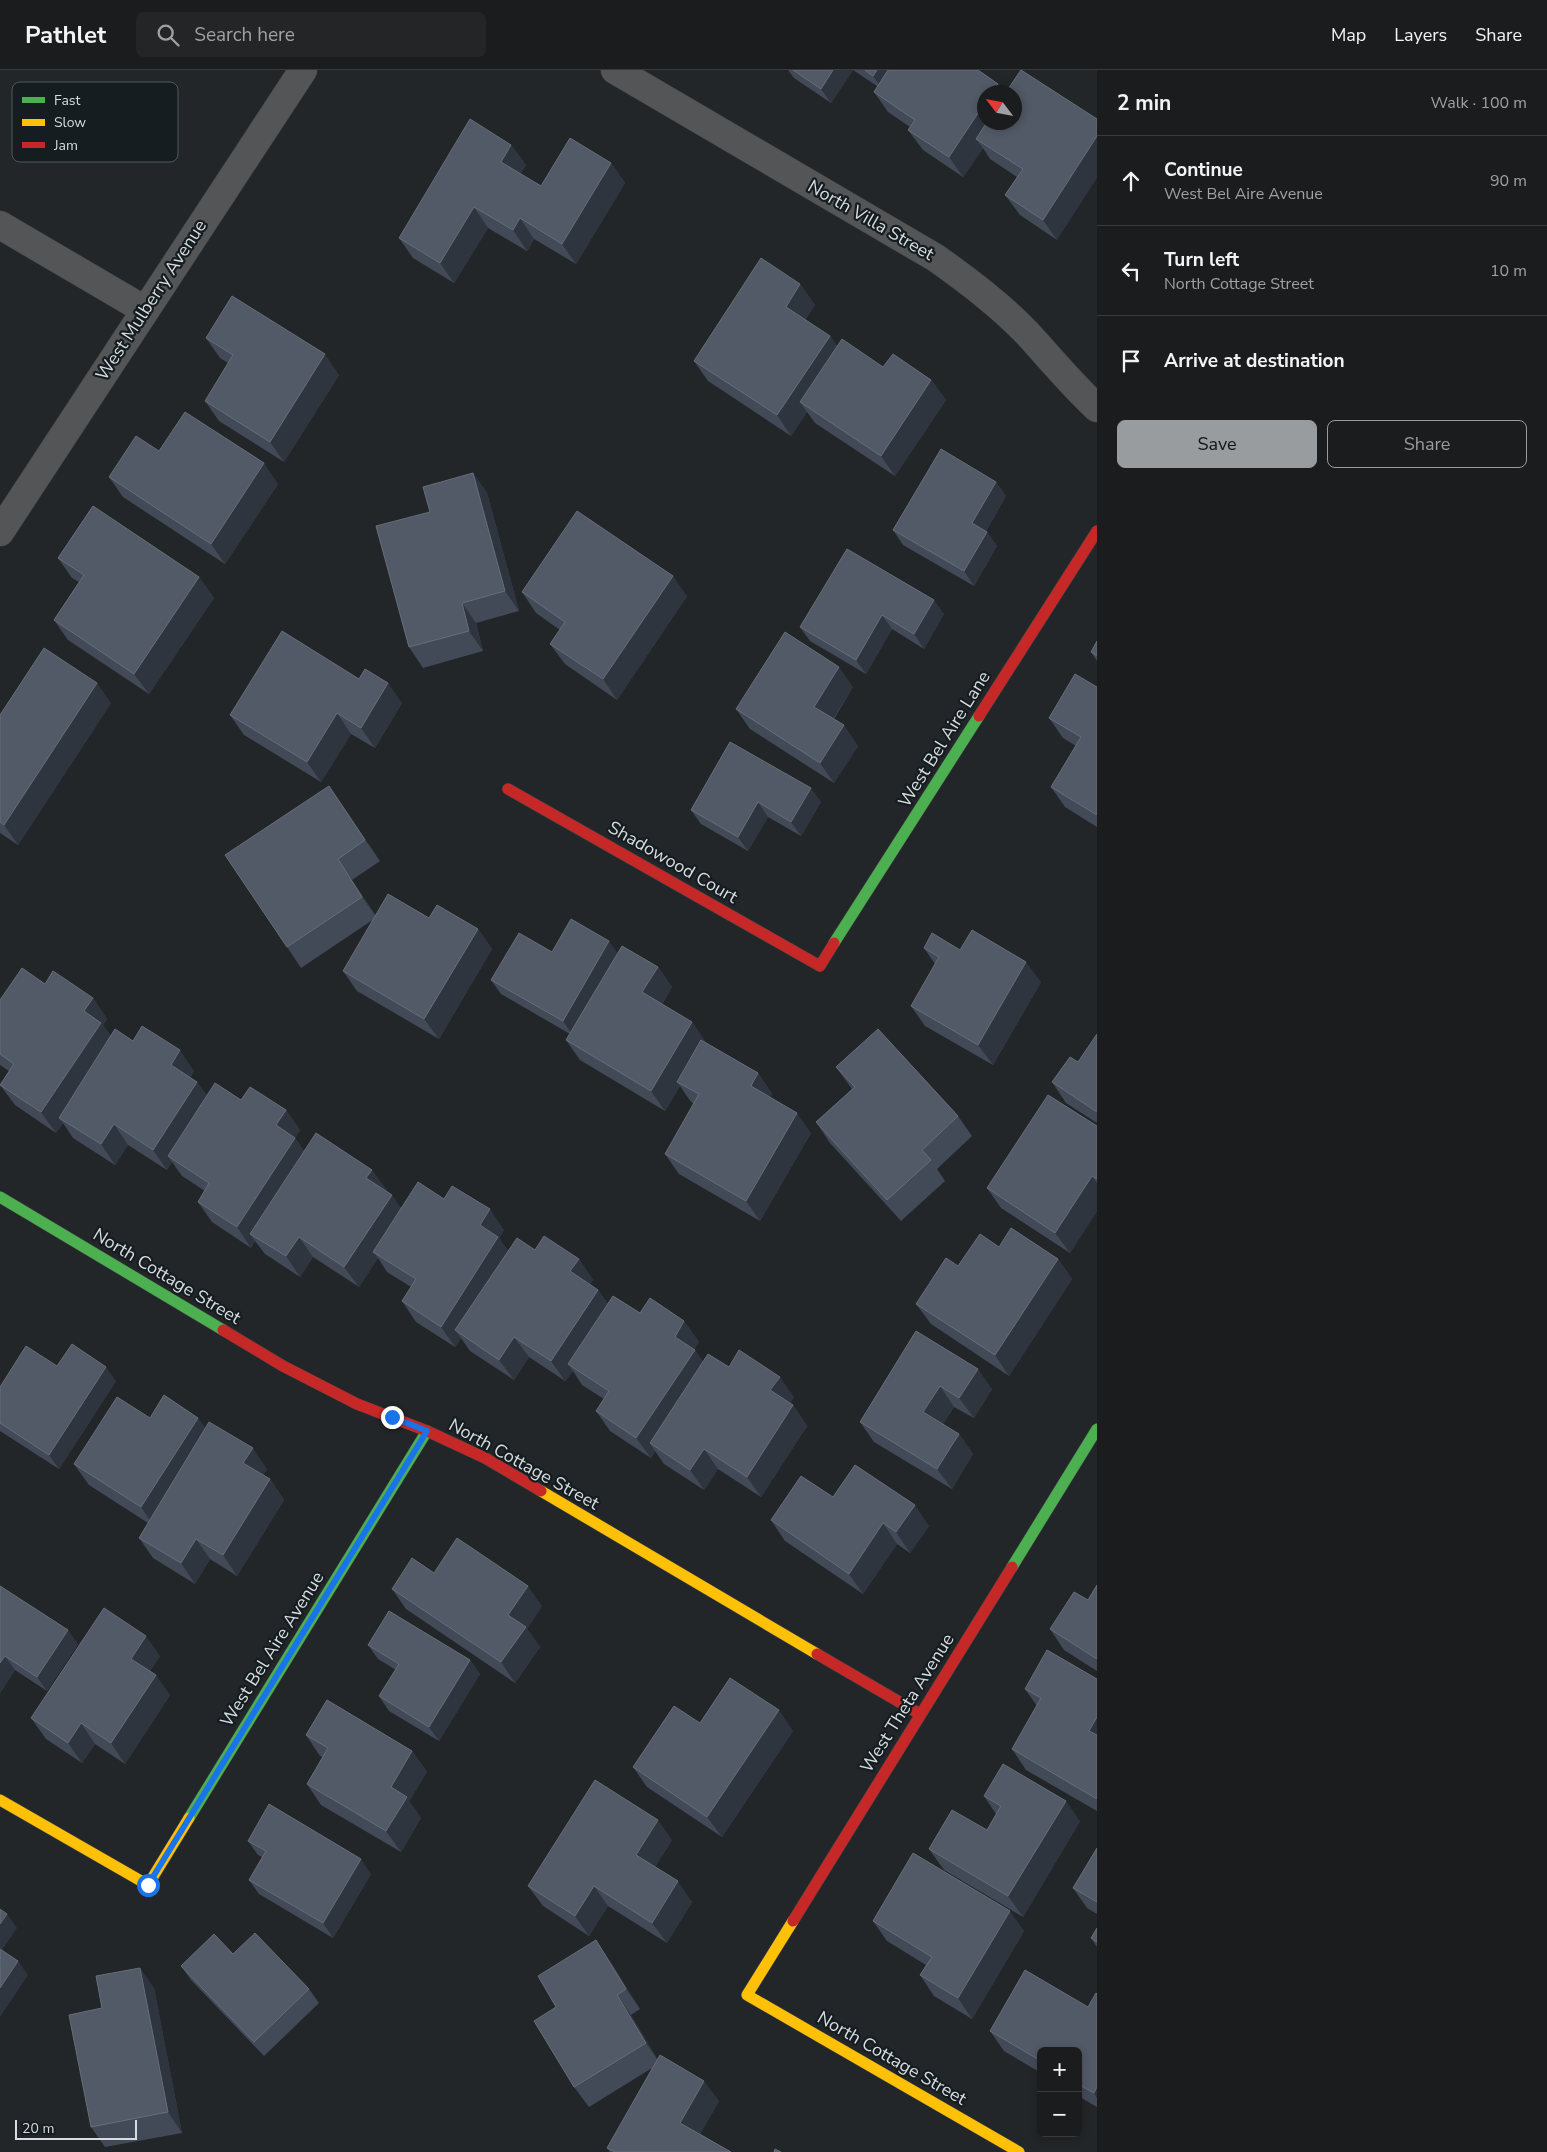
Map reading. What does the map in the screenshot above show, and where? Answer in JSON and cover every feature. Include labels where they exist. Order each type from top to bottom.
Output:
[{"type":"street","name":"West Mulberry Avenue","points":[[4,516],[145,310],[304,70]]},
{"type":"street","name":"North Villa Street","points":[[615,70],[936,258],[987,295],[1026,332],[1097,408]]},
{"type":"street","points":[[0,225],[145,310]]},
{"type":"street","name":"West Bel Aire Lane","points":[[820,966],[1097,531]]},
{"type":"street","name":"Shadowood Court","points":[[508,789],[820,966]]},
{"type":"street","name":"North Cottage Street","points":[[0,1197],[283,1366],[357,1404],[427,1431],[485,1458],[920,1714]]},
{"type":"street","name":"West Theta Avenue","points":[[748,1995],[1097,1429]]},
{"type":"street","name":"West Bel Aire Avenue","points":[[0,1800],[148,1885],[427,1431]]},
{"type":"street","name":"North Cottage Street","points":[[748,1995],[1019,2152]]},
{"type":"building","points":[[793,70],[833,70],[821,89]]},
{"type":"building","points":[[865,70],[877,70],[873,76]]},
{"type":"building","points":[[888,70],[978,70],[998,84],[977,85],[977,115],[949,157],[908,130],[915,120],[874,92]]},
{"type":"building","points":[[1021,70],[1097,119],[1097,136],[1043,220],[1005,195],[1023,169],[976,139],[982,130],[1022,130],[1022,85],[1011,85]]},
{"type":"building","points":[[470,119],[511,145],[501,162],[541,186],[570,138],[611,163],[562,244],[520,218],[513,230],[474,207],[440,263],[399,238]]},
{"type":"building","points":[[761,258],[800,284],[786,307],[830,336],[777,415],[694,361]]},
{"type":"building","points":[[232,296],[325,354],[270,442],[205,401],[233,355],[206,338]]},
{"type":"building","points":[[842,339],[883,367],[893,354],[931,380],[881,456],[800,402]]},
{"type":"building","points":[[185,412],[264,463],[211,544],[109,477],[136,436],[159,451]]},
{"type":"building","points":[[941,449],[996,482],[972,523],[987,532],[964,571],[893,530]]},
{"type":"building","points":[[473,473],[505,591],[462,603],[469,631],[409,647],[376,526],[430,512],[423,487]]},
{"type":"building","points":[[93,506],[199,577],[134,674],[54,620],[84,575],[58,558]]},
{"type":"building","points":[[577,511],[673,576],[603,679],[550,644],[565,622],[522,592]]},
{"type":"building","points":[[847,549],[934,600],[914,634],[882,615],[856,660],[800,627]]},
{"type":"building","points":[[282,631],[359,679],[365,669],[388,683],[361,728],[337,713],[307,762],[230,715]]},
{"type":"building","points":[[785,632],[839,667],[814,707],[844,725],[820,763],[736,709]]},
{"type":"building","points":[[1097,641],[1097,656],[1091,652]]},
{"type":"building","points":[[44,648],[97,683],[4,825],[0,822],[0,715]]},
{"type":"building","points":[[1075,674],[1097,687],[1097,815],[1051,787],[1081,737],[1049,718]]},
{"type":"building","points":[[730,742],[811,788],[791,822],[758,802],[738,837],[691,810]]},
{"type":"building","points":[[329,786],[365,840],[338,859],[362,897],[287,947],[225,855]]},
{"type":"building","points":[[388,894],[429,918],[437,905],[478,929],[424,1019],[343,971]]},
{"type":"building","points":[[571,919],[609,941],[563,1021],[491,980],[519,933],[552,952]]},
{"type":"building","points":[[972,930],[1026,962],[978,1045],[911,1006],[939,957],[924,948],[932,933],[960,950]]},
{"type":"building","points":[[622,946],[658,967],[642,992],[692,1022],[651,1091],[566,1040]]},
{"type":"building","points":[[22,968],[45,984],[53,971],[93,998],[84,1011],[101,1023],[41,1112],[0,1085],[14,1064],[0,1054],[0,1000]]},
{"type":"building","points":[[142,1026],[180,1050],[171,1065],[197,1082],[153,1150],[114,1124],[101,1144],[59,1118],[115,1029],[133,1041]]},
{"type":"building","points":[[878,1029],[958,1116],[922,1150],[931,1160],[887,1200],[816,1122],[855,1087],[836,1067]]},
{"type":"building","points":[[1097,1034],[1097,1112],[1052,1082],[1070,1057],[1078,1062]]},
{"type":"building","points":[[701,1040],[758,1073],[751,1086],[797,1113],[746,1201],[665,1154],[699,1094],[677,1082]]},
{"type":"building","points":[[215,1083],[241,1100],[250,1087],[286,1110],[276,1125],[295,1138],[237,1227],[198,1202],[209,1183],[168,1156]]},
{"type":"building","points":[[1048,1095],[1097,1126],[1097,1179],[1092,1176],[1055,1233],[987,1188]]},
{"type":"building","points":[[316,1133],[372,1170],[366,1178],[392,1195],[344,1267],[299,1237],[286,1256],[250,1234]]},
{"type":"building","points":[[418,1182],[444,1199],[452,1186],[490,1209],[480,1225],[498,1237],[441,1327],[402,1301],[416,1279],[373,1252]]},
{"type":"building","points":[[1011,1228],[1058,1259],[995,1355],[916,1304],[946,1258],[958,1266],[980,1234],[999,1247]]},
{"type":"building","points":[[544,1236],[579,1259],[570,1271],[598,1290],[551,1361],[514,1337],[499,1360],[455,1330],[517,1238],[535,1250]]},
{"type":"building","points":[[613,1296],[640,1313],[650,1298],[684,1321],[675,1337],[695,1350],[636,1438],[596,1411],[609,1391],[568,1364]]},
{"type":"building","points":[[916,1331],[978,1369],[959,1398],[940,1386],[923,1412],[959,1434],[937,1469],[860,1422]]},
{"type":"building","points":[[72,1344],[106,1367],[49,1455],[0,1423],[0,1387],[26,1346],[57,1366]]},
{"type":"building","points":[[739,1350],[780,1377],[770,1390],[793,1405],[747,1477],[704,1449],[690,1470],[650,1443],[708,1354],[729,1367]]},
{"type":"building","points":[[164,1395],[198,1418],[141,1507],[74,1464],[117,1397],[150,1418]]},
{"type":"building","points":[[209,1422],[253,1448],[243,1463],[270,1479],[223,1555],[196,1539],[181,1563],[139,1538]]},
{"type":"building","points":[[855,1465],[915,1505],[896,1532],[883,1523],[849,1574],[771,1520],[801,1476],[833,1497]]},
{"type":"building","points":[[457,1538],[528,1586],[508,1615],[526,1627],[501,1662],[392,1589],[412,1558],[434,1573]]},
{"type":"building","points":[[1097,1585],[1097,1659],[1050,1629],[1074,1592],[1088,1600]]},
{"type":"building","points":[[0,1586],[68,1630],[37,1677],[5,1656],[0,1663]]},
{"type":"building","points":[[104,1608],[146,1636],[131,1659],[156,1675],[111,1743],[81,1723],[68,1743],[31,1718]]},
{"type":"building","points":[[389,1611],[470,1660],[429,1727],[379,1696],[399,1664],[368,1645]]},
{"type":"building","points":[[1047,1650],[1097,1679],[1097,1717],[1089,1731],[1097,1735],[1097,1799],[1012,1749],[1041,1698],[1025,1689]]},
{"type":"building","points":[[730,1678],[779,1710],[707,1817],[633,1767],[674,1706],[700,1723]]},
{"type":"building","points":[[327,1700],[412,1751],[391,1787],[407,1797],[386,1831],[307,1784],[328,1748],[306,1735]]},
{"type":"building","points":[[1003,1764],[1066,1801],[1008,1896],[929,1849],[952,1810],[987,1830],[1001,1806],[984,1796]]},
{"type":"building","points":[[595,1780],[658,1820],[636,1855],[678,1881],[652,1923],[594,1886],[575,1916],[528,1886]]},
{"type":"building","points":[[269,1804],[361,1859],[323,1923],[249,1880],[266,1851],[248,1841]]},
{"type":"building","points":[[1097,1848],[1097,1902],[1073,1888]]},
{"type":"building","points":[[913,1853],[1010,1911],[958,1998],[920,1975],[932,1957],[873,1921]]},
{"type":"building","points":[[0,1909],[7,1914],[0,1924]]},
{"type":"building","points":[[1097,1928],[1097,1942],[1091,1938]]},
{"type":"building","points":[[255,1933],[309,1989],[254,2042],[181,1966],[214,1934],[233,1954]]},
{"type":"building","points":[[596,1940],[626,1989],[617,1995],[646,2043],[574,2087],[534,2021],[556,2007],[538,1976]]},
{"type":"building","points":[[0,1949],[18,1961],[0,1988]]},
{"type":"building","points":[[140,1968],[168,2112],[91,2127],[69,2015],[102,2008],[96,1976]]},
{"type":"building","points":[[1025,1970],[1088,2007],[1096,1993],[1097,2087],[1094,2093],[1082,2086],[1082,2047],[1037,2047],[1037,2059],[990,2031]]},
{"type":"building","points":[[660,2055],[704,2081],[680,2123],[731,2152],[615,2152],[607,2148]]},
{"type":"traffic: fast","points":[[834,943],[979,716]]},
{"type":"traffic: fast","points":[[0,1197],[223,1330]]},
{"type":"traffic: fast","points":[[1012,1567],[1097,1429]]},
{"type":"traffic: fast","points":[[189,1818],[427,1431]]},
{"type":"traffic: slow","points":[[541,1491],[817,1654]]},
{"type":"traffic: slow","points":[[0,1800],[148,1885],[189,1818]]},
{"type":"traffic: slow","points":[[793,1921],[747,1995],[1019,2152]]},
{"type":"traffic: jam","points":[[979,716],[1097,531]]},
{"type":"traffic: jam","points":[[508,789],[820,966],[834,943]]},
{"type":"traffic: jam","points":[[223,1330],[283,1366],[357,1404],[427,1431],[485,1458],[541,1491]]},
{"type":"traffic: jam","points":[[793,1921],[1012,1567]]},
{"type":"traffic: jam","points":[[817,1654],[920,1714]]},
{"type":"route","points":[[148,1885],[427,1431],[392,1417]]}]
